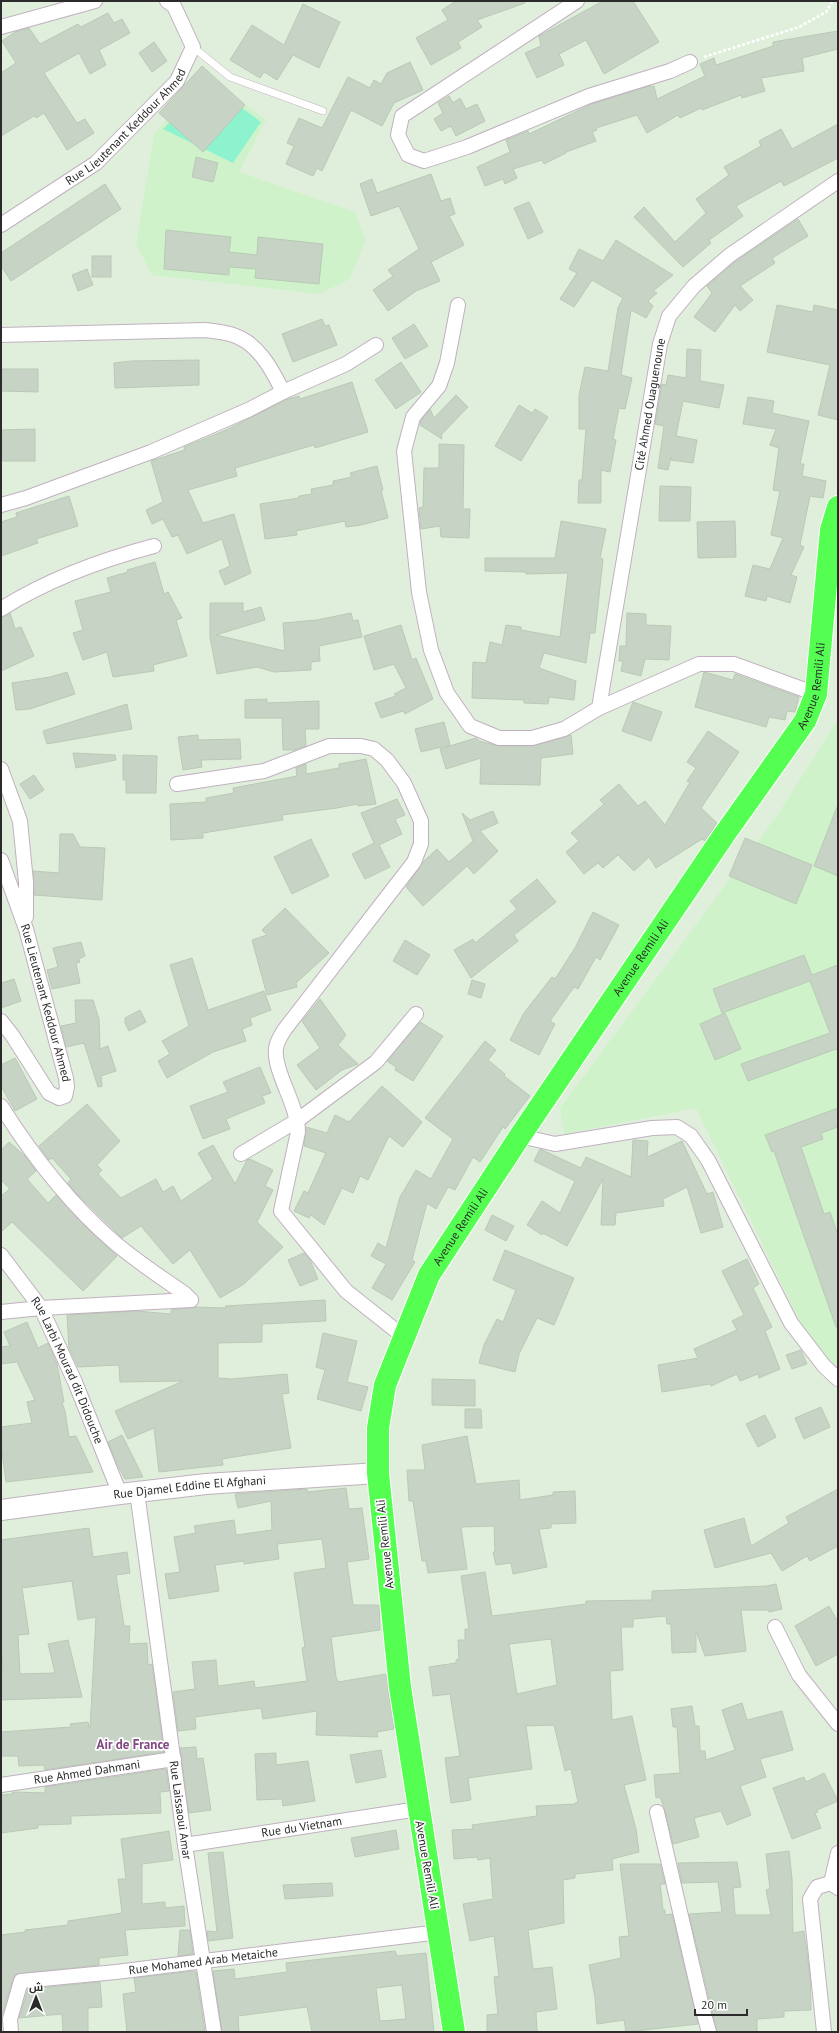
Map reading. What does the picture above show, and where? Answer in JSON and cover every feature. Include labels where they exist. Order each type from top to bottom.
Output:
[{"type":"main road","name":"Avenue Remili Ali","points":[[454,2032],[400,1687],[378,1473],[378,1428],[385,1385],[429,1275],[520,1136],[728,829],[805,720],[816,694],[831,530],[838,507]]},
{"type":"main road","name":"Rue Djamel Eddine El Afghani","points":[[1,1510],[206,1484],[378,1473]]},
{"type":"street","points":[[1,27],[95,1]]},
{"type":"street","points":[[577,1],[402,116],[398,134],[408,155],[424,161],[467,147],[589,96],[670,71],[690,62]]},
{"type":"street","points":[[172,3],[193,47]]},
{"type":"street","name":"Rue Lieutenant Keddour Ahmed","points":[[1,225],[96,163],[177,81],[193,47]]},
{"type":"street","name":"Cité Ahmed Ouaguenoune","points":[[599,708],[660,344],[669,316],[694,286],[730,255],[838,181]]},
{"type":"street","points":[[458,305],[447,363],[439,386],[413,417],[404,451],[419,592],[431,650],[447,693],[470,726],[499,738],[532,738],[564,729],[599,708],[699,664],[734,664],[816,694]]},
{"type":"street","points":[[1,335],[205,330],[231,334],[250,344],[261,355],[272,370],[283,392]]},
{"type":"street","points":[[1,505],[26,498],[151,452],[248,410],[283,392],[346,364],[376,345]]},
{"type":"street","points":[[1,609],[26,593],[126,553],[154,546]]},
{"type":"street","points":[[177,784],[264,771],[329,746],[361,746],[374,749],[387,760],[404,783],[421,821],[421,844],[414,862],[277,1040],[276,1050],[277,1061],[298,1120],[298,1132],[281,1210],[346,1291],[404,1337]]},
{"type":"street","points":[[1,769],[20,821],[26,882],[26,929]]},
{"type":"street","name":"Rue Lieutenant Keddour Ahmed","points":[[1,860],[26,929],[66,1078],[67,1087],[65,1096],[59,1098],[49,1093],[12,1035],[1,1021]]},
{"type":"street","points":[[241,1154],[298,1120],[376,1062],[416,1014]]},
{"type":"street","points":[[1,1106],[19,1134],[56,1183],[114,1241],[191,1300],[40,1308],[1,1312]]},
{"type":"street","points":[[520,1136],[555,1144],[652,1128],[677,1128],[691,1136],[708,1160],[791,1323],[824,1366],[838,1379]]},
{"type":"street","name":"Rue Larbi Mourad dit Didouche","points":[[1,1255],[40,1308],[128,1493]]},
{"type":"street","name":"Rue Laissaoui Amar","points":[[128,1493],[174,1759],[185,1846],[214,2032]]},
{"type":"street","points":[[775,1627],[799,1675],[838,1724]]},
{"type":"street","name":"Rue Ahmed Dahmani","points":[[1,1785],[174,1759]]},
{"type":"street","name":"Rue du Vietnam","points":[[185,1846],[418,1809]]},
{"type":"street","points":[[656,1812],[709,2032]]},
{"type":"street","points":[[824,2032],[810,1899],[817,1887],[835,1886],[838,1853]]},
{"type":"street","name":"Rue Mohamed Arab Metaiche","points":[[11,2032],[10,2019],[21,1981],[116,1972],[439,1932]]},
{"type":"lane","points":[[193,47],[230,77],[323,111]]},
{"type":"path","points":[[690,62],[799,27],[826,12],[833,1]]},
{"type":"shaded area","points":[[208,75],[266,120],[239,172],[355,212],[366,240],[350,279],[319,294],[152,275],[136,244],[154,134]]},
{"type":"shaded area","points":[[210,84],[261,122],[233,163],[163,129]]},
{"type":"shaded area","points":[[838,719],[838,1366],[824,1357],[803,1328],[696,1108],[564,1134],[560,1108],[778,814]]},
{"type":"building","points":[[456,1],[525,1],[525,3],[477,20],[482,27],[458,42],[461,48],[431,65],[416,38],[448,20],[442,10]]},
{"type":"building","points":[[603,1],[633,1],[659,42],[604,74],[586,40],[559,54],[564,65],[537,78],[525,53],[541,46],[539,36]]},
{"type":"building","points":[[303,4],[340,22],[319,68],[293,55],[277,80],[264,72],[260,78],[230,60],[252,25],[284,45]]},
{"type":"building","points":[[108,13],[114,23],[122,19],[130,33],[99,50],[106,65],[90,74],[79,53],[44,73],[77,123],[85,119],[94,133],[67,150],[44,113],[36,118],[34,116],[1,136],[1,73],[16,63],[2,41],[15,32],[29,28],[40,44],[78,24],[81,27]]},
{"type":"building","points":[[838,31],[838,49],[802,58],[804,71],[761,78],[765,91],[742,98],[741,95],[702,110],[701,108],[680,118],[678,115],[647,133],[637,115],[596,128],[597,130],[592,132],[596,141],[566,152],[544,164],[542,160],[513,169],[517,178],[505,184],[503,179],[485,186],[477,167],[510,152],[506,140],[528,131],[529,134],[592,104],[646,87],[654,86],[657,99],[705,76],[700,64],[714,58],[716,65],[773,46],[773,42]]},
{"type":"building","points":[[154,42],[167,61],[152,72],[139,53]]},
{"type":"building","points":[[410,62],[423,90],[394,103],[382,126],[351,110],[322,171],[317,168],[313,176],[286,164],[294,146],[287,143],[299,118],[322,128],[348,77],[370,88],[374,80],[381,84],[387,73]]},
{"type":"building","points":[[202,66],[245,105],[203,152],[159,113]]},
{"type":"building","points":[[449,96],[453,103],[460,98],[466,109],[477,104],[485,121],[456,136],[451,126],[441,131],[434,119],[443,113],[438,103]]},
{"type":"building","points":[[838,124],[838,158],[784,186],[781,181],[736,206],[743,216],[709,240],[711,243],[683,267],[634,217],[644,207],[675,242],[706,213],[696,199],[729,175],[724,167],[761,146],[759,141],[781,129],[792,149]]},
{"type":"building","points":[[196,157],[218,163],[213,182],[192,177]]},
{"type":"building","points":[[431,174],[441,201],[450,198],[455,214],[449,216],[464,245],[431,262],[440,281],[416,291],[388,311],[373,290],[393,276],[388,270],[419,249],[399,206],[371,216],[360,184],[372,179],[377,193]]},
{"type":"building","points":[[105,184],[121,209],[11,281],[1,266],[1,253]]},
{"type":"building","points":[[529,202],[543,232],[528,239],[514,208]]},
{"type":"building","points":[[798,219],[808,236],[772,258],[775,263],[740,286],[753,300],[740,311],[735,305],[715,332],[694,317],[712,293],[707,286],[735,262]]},
{"type":"building","points":[[166,230],[231,237],[229,252],[257,255],[258,237],[323,244],[319,284],[255,278],[256,269],[229,267],[229,275],[164,269]]},
{"type":"building","points":[[616,240],[673,275],[653,291],[657,293],[648,301],[653,306],[646,318],[631,310],[621,375],[632,378],[625,409],[619,408],[613,439],[616,440],[610,472],[601,470],[601,503],[578,503],[579,480],[582,480],[586,429],[579,429],[579,395],[585,367],[608,371],[618,308],[623,298],[592,280],[574,307],[560,299],[577,273],[569,269],[579,249],[603,261]]},
{"type":"building","points":[[92,256],[111,256],[111,277],[92,277]]},
{"type":"building","points":[[87,269],[93,285],[78,291],[72,275]]},
{"type":"building","points":[[777,305],[813,312],[814,305],[838,310],[838,420],[818,415],[830,365],[767,352]]},
{"type":"building","points":[[322,319],[325,326],[329,325],[337,345],[293,362],[282,334]]},
{"type":"building","points":[[414,324],[428,346],[405,359],[392,338]]},
{"type":"building","points":[[687,349],[701,350],[700,381],[724,385],[719,408],[683,401],[676,436],[697,440],[693,463],[671,460],[671,457],[668,470],[658,468],[664,426],[655,424],[662,384],[666,385],[668,375],[686,378]]},
{"type":"building","points":[[199,360],[199,385],[115,388],[114,363],[131,361]]},
{"type":"building","points":[[401,362],[421,392],[396,409],[375,380]]},
{"type":"building","points":[[1,369],[38,369],[38,392],[1,391]]},
{"type":"building","points":[[352,382],[368,432],[315,448],[314,445],[235,468],[237,476],[188,490],[203,523],[234,514],[251,573],[225,585],[219,571],[230,566],[222,539],[187,554],[178,535],[172,537],[163,519],[152,524],[146,510],[163,502],[151,461],[185,450],[184,447],[226,430],[288,399],[299,396],[300,399]]},
{"type":"building","points":[[456,395],[468,407],[441,435],[442,439],[420,425],[421,421],[430,409],[434,418]]},
{"type":"building","points":[[748,397],[774,401],[772,413],[809,421],[800,464],[804,464],[802,476],[826,481],[823,498],[810,496],[800,545],[804,547],[791,575],[797,577],[790,603],[767,596],[766,601],[745,596],[753,565],[770,569],[783,538],[771,535],[780,491],[773,490],[779,448],[770,445],[776,429],[743,424]]},
{"type":"building","points":[[519,405],[532,413],[535,409],[548,417],[521,461],[495,446]]},
{"type":"building","points":[[35,429],[35,461],[1,461],[1,430]]},
{"type":"building","points":[[439,444],[464,445],[463,509],[470,509],[469,538],[441,537],[440,526],[421,529],[419,508],[423,507],[424,468],[439,468]]},
{"type":"building","points":[[377,466],[388,518],[346,527],[345,521],[296,531],[297,535],[265,539],[260,504],[299,498],[299,496],[312,494],[311,489],[333,485],[333,481],[352,477],[350,473]]},
{"type":"building","points":[[660,486],[691,487],[690,521],[659,521]]},
{"type":"building","points":[[69,496],[78,526],[36,539],[38,543],[1,556],[1,522],[17,517],[16,513]]},
{"type":"building","points":[[561,521],[606,529],[600,558],[603,559],[595,633],[590,633],[586,663],[544,653],[539,668],[576,681],[574,700],[549,697],[548,704],[524,703],[524,700],[472,698],[473,662],[486,663],[490,642],[502,645],[506,625],[521,627],[521,630],[560,637],[568,573],[526,574],[526,572],[485,571],[485,558],[555,558]]},
{"type":"building","points":[[735,521],[736,557],[698,558],[697,522]]},
{"type":"building","points":[[155,562],[164,594],[168,592],[182,618],[176,620],[187,656],[153,665],[154,671],[113,677],[107,652],[83,660],[73,633],[83,630],[75,601],[111,592],[107,578],[128,572],[127,570]]},
{"type":"building","points":[[210,603],[243,603],[243,612],[261,607],[265,620],[216,635],[285,651],[283,623],[317,620],[351,613],[353,621],[358,620],[362,637],[319,646],[320,661],[311,662],[311,670],[274,672],[257,667],[217,674],[210,637]]},
{"type":"building","points":[[10,613],[15,629],[21,627],[34,656],[1,671],[1,617]]},
{"type":"building","points":[[627,613],[646,614],[646,625],[671,626],[669,660],[645,659],[641,676],[621,671],[623,661],[619,661],[620,646],[626,646]]},
{"type":"building","points":[[401,625],[412,660],[416,658],[433,699],[405,714],[403,711],[381,718],[375,703],[396,696],[394,694],[406,688],[394,664],[374,670],[364,636]]},
{"type":"building","points":[[67,672],[75,694],[30,709],[16,710],[12,683],[50,677]]},
{"type":"building","points":[[704,672],[733,680],[735,674],[799,697],[795,712],[787,711],[785,720],[769,717],[766,727],[695,707]]},
{"type":"building","points":[[267,699],[267,703],[319,701],[319,729],[305,729],[306,746],[294,750],[283,750],[282,718],[245,718],[245,700]]},
{"type":"building","points":[[633,702],[662,712],[651,741],[622,731]]},
{"type":"building","points":[[127,704],[132,729],[47,744],[43,731]]},
{"type":"building","points":[[444,722],[450,745],[421,752],[415,729]]},
{"type":"building","points":[[708,731],[739,752],[701,808],[717,823],[705,841],[702,839],[656,868],[649,857],[634,871],[618,855],[603,868],[598,863],[584,874],[566,852],[579,841],[571,833],[604,804],[600,800],[619,784],[638,806],[645,801],[665,825],[690,782],[687,781],[696,768],[687,762]]},
{"type":"building","points":[[198,735],[198,740],[240,739],[241,759],[201,760],[202,767],[183,770],[178,737]]},
{"type":"building","points":[[571,735],[573,754],[541,758],[540,785],[480,784],[481,758],[446,769],[440,749],[476,738],[479,741],[499,746],[532,746]]},
{"type":"building","points":[[73,753],[115,755],[116,760],[76,768]]},
{"type":"building","points":[[123,755],[157,756],[156,793],[126,793],[126,780],[123,780]]},
{"type":"building","points":[[366,759],[376,804],[358,806],[357,804],[282,815],[283,820],[203,833],[203,838],[171,840],[170,804],[206,802],[206,798],[234,793],[233,788],[297,776],[296,768],[306,764],[306,774],[339,768],[339,764]]},
{"type":"building","points":[[34,775],[44,790],[30,799],[20,784]]},
{"type":"building","points":[[397,799],[405,815],[395,819],[402,834],[379,845],[390,867],[365,879],[352,854],[374,843],[361,813]]},
{"type":"building","points":[[838,807],[838,876],[814,866]]},
{"type":"building","points":[[493,811],[498,823],[480,831],[498,851],[474,874],[467,866],[423,906],[406,887],[424,861],[437,849],[449,862],[473,841],[462,813],[470,820]]},
{"type":"building","points":[[60,834],[73,834],[80,847],[105,848],[102,900],[34,895],[33,871],[59,873]]},
{"type":"building","points":[[745,838],[812,865],[796,904],[729,876]]},
{"type":"building","points":[[311,839],[329,876],[292,894],[274,857]]},
{"type":"building","points":[[537,879],[556,902],[514,935],[518,941],[471,978],[454,950],[473,939],[475,943],[517,909],[510,901]]},
{"type":"building","points":[[285,908],[329,953],[296,983],[297,987],[267,995],[252,940],[267,935],[262,930]]},
{"type":"building","points":[[593,912],[619,925],[600,960],[596,957],[578,989],[574,987],[550,1021],[555,1024],[539,1055],[510,1040],[524,1013],[552,977],[555,979],[575,948]]},
{"type":"building","points":[[405,940],[430,955],[417,975],[393,961]]},
{"type":"building","points":[[81,942],[85,956],[79,959],[80,962],[76,963],[80,983],[52,989],[47,970],[58,967],[53,948]]},
{"type":"building","points":[[804,955],[812,975],[838,965],[838,1051],[836,1049],[748,1081],[741,1064],[830,1033],[810,981],[722,1013],[713,989]]},
{"type":"building","points":[[192,958],[208,1010],[264,991],[271,1010],[250,1018],[252,1025],[242,1029],[246,1041],[213,1052],[167,1078],[158,1061],[170,1054],[162,1041],[189,1026],[170,965]]},
{"type":"building","points":[[14,979],[21,1001],[1,1008],[1,983]]},
{"type":"building","points":[[472,980],[485,984],[481,998],[468,994]]},
{"type":"building","points":[[320,999],[346,1035],[338,1045],[358,1064],[342,1070],[316,1090],[297,1065],[320,1048],[302,1021]]},
{"type":"building","points":[[75,1000],[93,1000],[99,1019],[100,1049],[108,1046],[116,1071],[101,1076],[102,1086],[98,1087],[84,1043],[66,1047],[61,1026],[76,1023]]},
{"type":"building","points":[[140,1010],[146,1022],[129,1031],[125,1023],[125,1018]]},
{"type":"building","points":[[725,1013],[741,1049],[715,1060],[700,1024]]},
{"type":"building","points":[[420,1022],[443,1036],[413,1081],[395,1070],[396,1067],[387,1061]]},
{"type":"building","points":[[485,1041],[496,1050],[488,1060],[505,1074],[504,1076],[530,1096],[505,1129],[503,1127],[480,1162],[473,1157],[455,1190],[448,1187],[436,1209],[427,1203],[412,1260],[415,1262],[392,1300],[372,1288],[386,1264],[371,1256],[378,1243],[386,1248],[400,1197],[416,1170],[431,1179],[453,1139],[425,1118]]},
{"type":"building","points":[[15,1058],[37,1099],[15,1111],[1,1086],[1,1065]]},
{"type":"building","points":[[260,1067],[271,1093],[262,1096],[265,1103],[226,1119],[230,1129],[203,1139],[190,1106],[228,1092],[223,1082]]},
{"type":"building","points":[[382,1086],[422,1122],[403,1147],[389,1136],[368,1180],[360,1176],[353,1193],[342,1188],[324,1225],[311,1215],[309,1218],[294,1211],[304,1191],[308,1193],[326,1153],[304,1146],[306,1127],[327,1133],[335,1115],[349,1122]]},
{"type":"building","points":[[87,1104],[120,1141],[97,1165],[102,1170],[98,1174],[121,1198],[156,1179],[163,1192],[173,1186],[181,1201],[213,1179],[198,1153],[213,1145],[235,1184],[247,1160],[250,1159],[273,1170],[265,1186],[273,1190],[257,1222],[283,1247],[244,1284],[220,1298],[190,1250],[173,1264],[141,1226],[122,1238],[73,1190],[68,1183],[71,1179],[52,1158],[49,1160],[39,1146]]},
{"type":"building","points":[[838,1108],[838,1127],[821,1133],[823,1139],[801,1147],[824,1214],[830,1212],[838,1235],[838,1327],[836,1327],[774,1151],[772,1152],[765,1135]]},
{"type":"building","points":[[633,1140],[648,1141],[647,1157],[682,1141],[707,1194],[713,1192],[723,1227],[701,1233],[687,1187],[663,1199],[664,1206],[616,1213],[615,1225],[601,1225],[603,1179],[567,1246],[543,1233],[542,1235],[527,1225],[542,1201],[560,1213],[575,1181],[534,1161],[540,1149],[581,1168],[586,1157],[631,1177]]},
{"type":"building","points":[[9,1142],[26,1157],[36,1171],[27,1179],[48,1203],[56,1195],[92,1233],[117,1256],[83,1291],[12,1222],[1,1232],[1,1196],[10,1189],[1,1180],[1,1150]]},
{"type":"building","points":[[492,1215],[514,1226],[506,1241],[485,1230]]},
{"type":"building","points":[[505,1250],[574,1278],[554,1325],[537,1318],[519,1354],[515,1372],[479,1363],[484,1345],[497,1319],[503,1322],[516,1290],[493,1280]]},
{"type":"building","points":[[304,1253],[310,1260],[318,1279],[300,1286],[288,1260]]},
{"type":"building","points":[[747,1259],[759,1284],[753,1288],[772,1327],[765,1331],[780,1369],[759,1378],[758,1374],[740,1381],[737,1374],[711,1386],[710,1384],[662,1392],[658,1365],[698,1358],[694,1349],[737,1330],[732,1321],[744,1315],[722,1271]]},
{"type":"building","points":[[325,1300],[326,1321],[262,1324],[262,1342],[218,1343],[218,1378],[231,1379],[287,1374],[289,1393],[282,1394],[291,1448],[222,1459],[223,1465],[159,1472],[154,1428],[128,1439],[115,1411],[183,1381],[120,1382],[119,1365],[78,1367],[69,1348],[67,1315],[136,1311],[171,1314],[171,1310],[195,1307],[227,1308],[225,1306]]},
{"type":"building","points":[[27,1322],[38,1348],[48,1343],[57,1364],[64,1402],[62,1403],[65,1411],[69,1437],[76,1436],[93,1472],[6,1482],[1,1444],[1,1427],[32,1423],[27,1402],[35,1400],[17,1362],[1,1364],[1,1347],[10,1346],[4,1332]]},
{"type":"building","points":[[323,1333],[357,1341],[347,1382],[368,1387],[361,1411],[317,1399],[325,1370],[316,1367]]},
{"type":"building","points":[[801,1350],[807,1364],[792,1369],[786,1355]]},
{"type":"building","points":[[432,1379],[475,1380],[475,1406],[432,1405]]},
{"type":"building","points":[[821,1407],[830,1427],[804,1439],[795,1418]]},
{"type":"building","points":[[465,1409],[481,1409],[482,1428],[465,1428]]},
{"type":"building","points":[[765,1415],[776,1437],[758,1447],[746,1424]]},
{"type":"building","points":[[122,1435],[143,1477],[125,1479],[118,1466],[108,1442]]},
{"type":"building","points":[[467,1436],[476,1484],[519,1480],[520,1500],[553,1495],[553,1492],[575,1491],[576,1523],[551,1524],[551,1528],[539,1529],[547,1567],[513,1574],[511,1563],[496,1565],[493,1552],[495,1552],[494,1526],[461,1527],[467,1569],[428,1573],[426,1561],[422,1561],[413,1501],[409,1501],[407,1470],[425,1470],[422,1445]]},
{"type":"building","points":[[346,1488],[349,1509],[362,1508],[369,1559],[347,1562],[353,1605],[379,1605],[380,1630],[331,1637],[336,1677],[338,1682],[386,1674],[394,1729],[377,1732],[378,1737],[316,1735],[317,1711],[263,1719],[261,1708],[195,1717],[196,1729],[178,1731],[173,1692],[195,1689],[192,1662],[216,1660],[218,1686],[254,1681],[255,1688],[307,1681],[302,1648],[305,1647],[294,1573],[326,1568],[322,1539],[277,1544],[279,1559],[244,1564],[244,1561],[215,1565],[219,1591],[169,1599],[165,1574],[180,1572],[174,1537],[196,1533],[194,1526],[234,1520],[236,1535],[272,1530],[271,1501],[238,1508],[235,1494],[307,1489],[307,1492]]},
{"type":"building","points":[[838,1489],[838,1546],[810,1561],[807,1556],[782,1571],[771,1553],[715,1568],[704,1530],[744,1518],[751,1546],[789,1523],[786,1517]]},
{"type":"building","points":[[89,1528],[93,1557],[127,1552],[130,1573],[116,1575],[124,1626],[130,1626],[129,1644],[147,1643],[148,1665],[152,1664],[164,1752],[45,1770],[44,1765],[19,1766],[18,1756],[1,1756],[1,1732],[71,1727],[70,1724],[88,1722],[90,1729],[96,1617],[78,1620],[72,1581],[22,1588],[29,1634],[18,1635],[20,1674],[55,1673],[48,1644],[68,1640],[82,1697],[1,1700],[1,1671],[3,1671],[1,1636],[1,1540]]},
{"type":"building","points":[[485,1572],[492,1616],[586,1604],[586,1601],[652,1600],[652,1591],[766,1586],[776,1584],[782,1609],[769,1612],[768,1610],[741,1610],[746,1651],[705,1656],[696,1631],[696,1652],[672,1653],[671,1624],[667,1624],[666,1616],[633,1619],[633,1627],[621,1627],[623,1670],[610,1671],[612,1720],[632,1716],[646,1780],[624,1785],[636,1829],[639,1852],[612,1859],[613,1870],[575,1874],[575,1878],[563,1880],[564,1923],[528,1930],[533,1969],[552,1967],[557,2009],[536,2012],[537,2032],[487,2032],[487,2015],[498,2014],[494,1977],[499,1976],[494,1936],[470,1941],[463,1904],[493,1899],[490,1858],[478,1860],[477,1857],[454,1859],[452,1830],[473,1829],[472,1825],[537,1816],[536,1806],[575,1804],[578,1802],[571,1769],[565,1771],[554,1725],[526,1726],[532,1769],[468,1778],[471,1800],[451,1803],[445,1758],[460,1756],[450,1694],[433,1696],[429,1667],[456,1663],[456,1660],[459,1659],[458,1640],[465,1640],[465,1629],[469,1629],[461,1576]],"holes":[[[551,1639],[557,1685],[517,1694],[509,1644]]]},
{"type":"building","points":[[829,1606],[838,1622],[838,1654],[816,1666],[795,1626]]},
{"type":"building","points":[[742,1703],[747,1720],[782,1711],[793,1750],[760,1759],[766,1777],[740,1786],[751,1815],[727,1825],[721,1811],[694,1818],[699,1837],[673,1844],[665,1810],[660,1797],[656,1798],[654,1775],[680,1773],[677,1727],[673,1727],[671,1709],[692,1706],[695,1726],[699,1726],[700,1751],[705,1751],[706,1760],[735,1750],[722,1710]]},
{"type":"building","points":[[196,1747],[197,1759],[203,1758],[211,1810],[189,1813],[180,1748]]},
{"type":"building","points":[[381,1750],[386,1777],[356,1783],[350,1755]]},
{"type":"building","points":[[276,1753],[276,1765],[308,1761],[315,1801],[283,1806],[282,1799],[257,1800],[255,1754]]},
{"type":"building","points":[[166,1769],[169,1791],[160,1792],[161,1813],[71,1816],[71,1824],[38,1825],[38,1828],[1,1833],[1,1795],[12,1794],[13,1792],[45,1793],[45,1787]]},
{"type":"building","points":[[824,1773],[838,1801],[817,1810],[818,1812],[815,1813],[821,1828],[792,1839],[773,1788],[804,1777],[806,1782]]},
{"type":"building","points":[[396,1830],[399,1849],[355,1857],[351,1838]]},
{"type":"building","points":[[169,1831],[173,1860],[142,1864],[142,1904],[165,1902],[165,1908],[184,1906],[185,1926],[125,1930],[128,1955],[99,1958],[99,1965],[16,1974],[13,1979],[1,2019],[1,1935],[25,1932],[25,1930],[68,1925],[68,1921],[122,1913],[118,1879],[126,1879],[121,1839]]},
{"type":"building","points":[[789,1851],[792,1878],[793,1933],[804,1931],[810,1977],[811,2010],[784,2011],[784,2017],[757,2019],[757,2032],[717,2032],[689,1914],[722,1912],[718,1882],[682,1883],[678,1863],[737,1862],[741,1887],[733,1888],[735,1915],[771,1915],[766,1890],[770,1889],[766,1854]]},
{"type":"building","points":[[223,1852],[233,1938],[208,1941],[207,1931],[217,1932],[208,1853]]},
{"type":"building","points":[[620,1864],[660,1864],[665,1884],[660,1884],[663,1910],[665,1910],[665,1915],[672,1914],[698,2024],[626,2032],[624,2020],[597,2024],[595,1998],[589,1965],[621,1958],[619,1937],[629,1936]]},
{"type":"building","points":[[332,1883],[333,1896],[285,1899],[283,1885]]},
{"type":"building","points":[[180,1930],[190,1930],[193,1954],[178,1956]]},
{"type":"building","points":[[395,1951],[397,1956],[426,1953],[434,2032],[312,2032],[307,2007],[238,2016],[239,2032],[222,2032],[213,1971],[234,1969],[235,1979],[287,1972],[286,1963]],"holes":[[[402,1985],[406,2019],[380,2021],[376,1988]]]},
{"type":"building","points":[[196,1972],[205,2031],[127,2032],[123,1994],[136,1992],[134,1978]]},
{"type":"building","points":[[100,1982],[102,2007],[88,2008],[88,2032],[63,2032],[62,2014],[19,2018],[28,1989]]},
{"type":"district","name":"Air de France","points":[[133,1744]]}]
